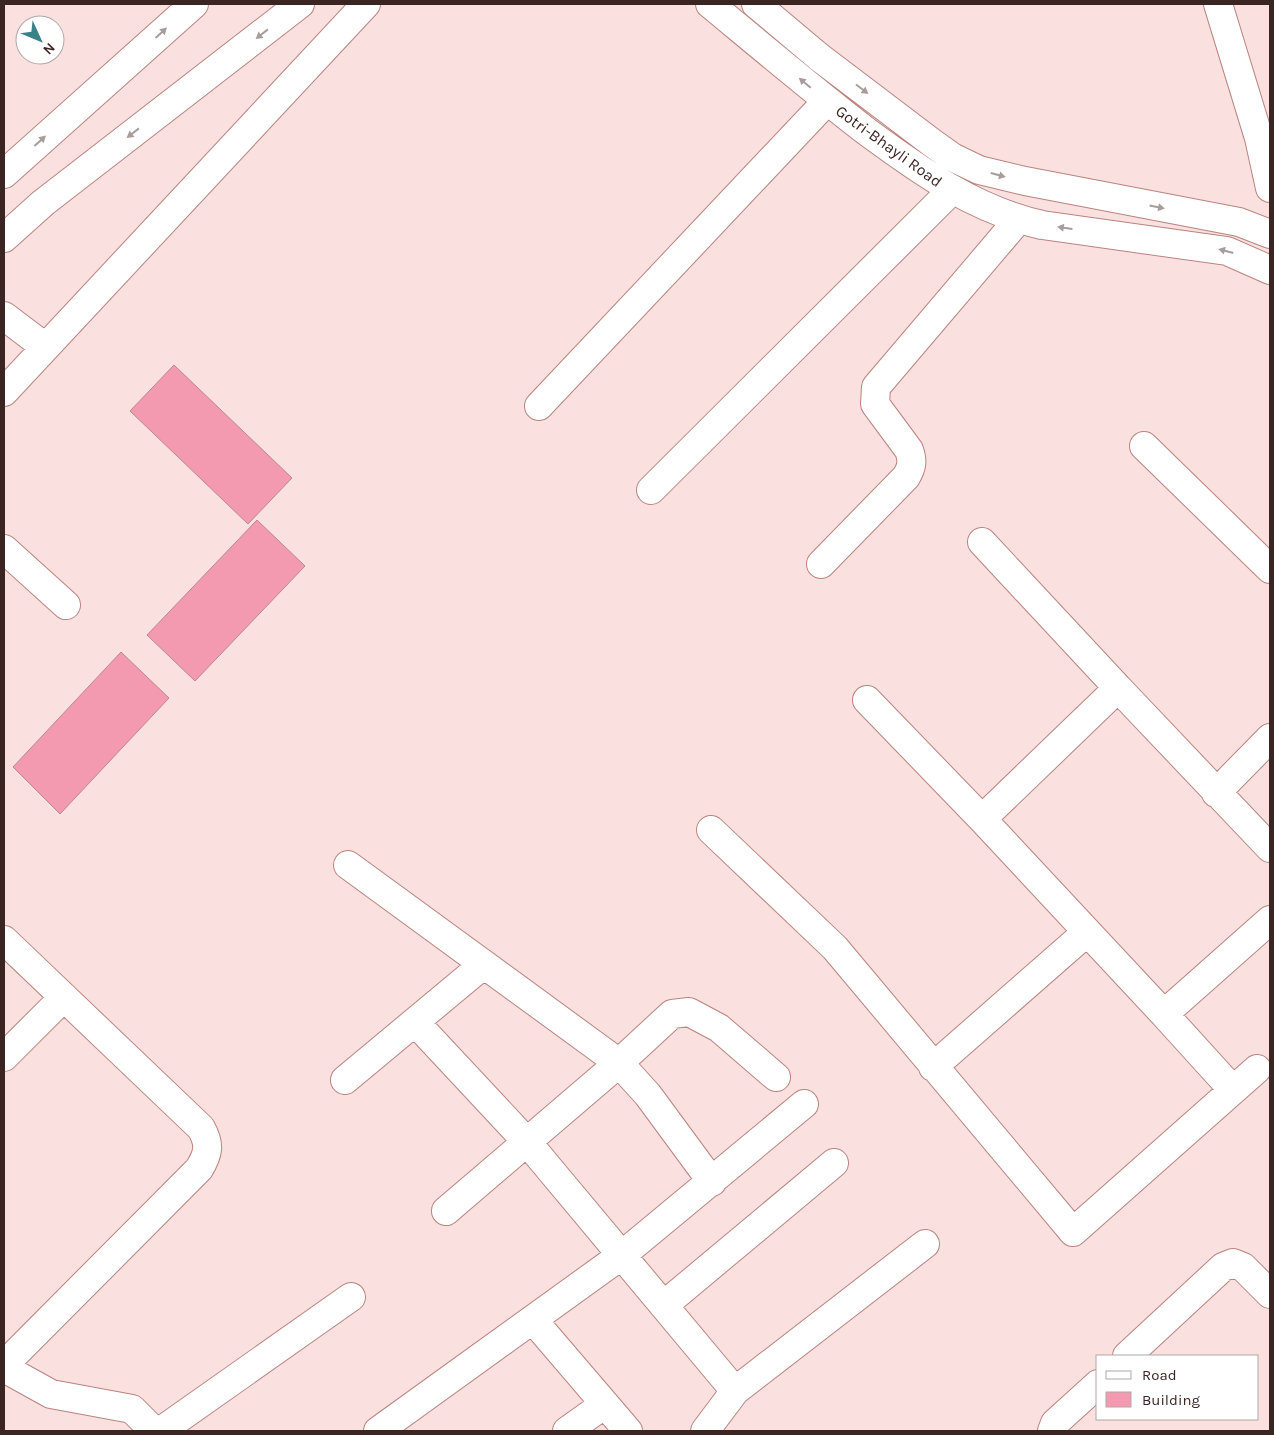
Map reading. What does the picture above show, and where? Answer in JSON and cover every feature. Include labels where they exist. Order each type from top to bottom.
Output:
[{"type":"street","points":[[4,174],[194,4]]},
{"type":"street","points":[[4,238],[44,203],[300,4]]},
{"type":"street","points":[[4,392],[366,4]]},
{"type":"street","name":"Gotri-Bhayli Road","points":[[710,4],[827,101],[921,172],[952,190],[1018,220],[1042,225],[1227,250],[1270,270]]},
{"type":"street","name":"Gotri-Bhayli Road","points":[[756,4],[819,57],[931,142],[952,157],[979,170],[1025,181],[1239,222],[1270,234]]},
{"type":"street","points":[[1218,4],[1259,138],[1270,188]]},
{"type":"street","points":[[539,406],[827,101]]},
{"type":"street","points":[[651,490],[952,190]]},
{"type":"street","points":[[821,564],[911,469],[912,459],[909,450],[875,404],[874,394],[876,387],[1018,220]]},
{"type":"street","points":[[4,316],[45,348]]},
{"type":"street","points":[[1144,446],[1270,569]]},
{"type":"street","points":[[982,542],[1216,793],[1270,848]]},
{"type":"street","points":[[4,548],[66,605]]},
{"type":"street","points":[[982,819],[1118,688]]},
{"type":"street","points":[[867,700],[982,819],[1233,1090]]},
{"type":"street","points":[[1216,793],[1270,738]]},
{"type":"street","points":[[711,830],[835,948],[1073,1232],[1233,1090],[1266,1069]]},
{"type":"street","points":[[348,865],[619,1063],[648,1095],[712,1182]]},
{"type":"street","points":[[1164,1014],[1270,920]]},
{"type":"street","points":[[933,1067],[1087,932]]},
{"type":"street","points":[[4,940],[201,1128],[208,1140],[207,1156],[199,1169],[4,1367],[51,1394],[132,1409],[154,1431]]},
{"type":"street","points":[[345,1080],[483,965]]},
{"type":"street","points":[[4,1057],[64,997]]},
{"type":"street","points":[[446,1211],[619,1063],[672,1014],[689,1012],[719,1028],[776,1077]]},
{"type":"street","points":[[415,1022],[528,1142],[735,1391]]},
{"type":"street","points":[[378,1431],[622,1255],[804,1104]]},
{"type":"street","points":[[664,1305],[834,1163]]},
{"type":"street","points":[[705,1431],[735,1391],[925,1244]]},
{"type":"street","points":[[1128,1355],[1223,1267],[1233,1263],[1243,1267],[1270,1294]]},
{"type":"street","points":[[161,1431],[351,1297]]},
{"type":"street","points":[[533,1320],[628,1431]]},
{"type":"street","points":[[1052,1431],[1055,1423],[1096,1386]]},
{"type":"street","points":[[567,1431],[605,1404]]},
{"type":"building","points":[[174,365],[292,478],[248,524],[130,411]]},
{"type":"building","points":[[257,520],[305,566],[195,681],[147,635]]},
{"type":"building","points":[[121,652],[169,698],[60,814],[13,767]]}]
